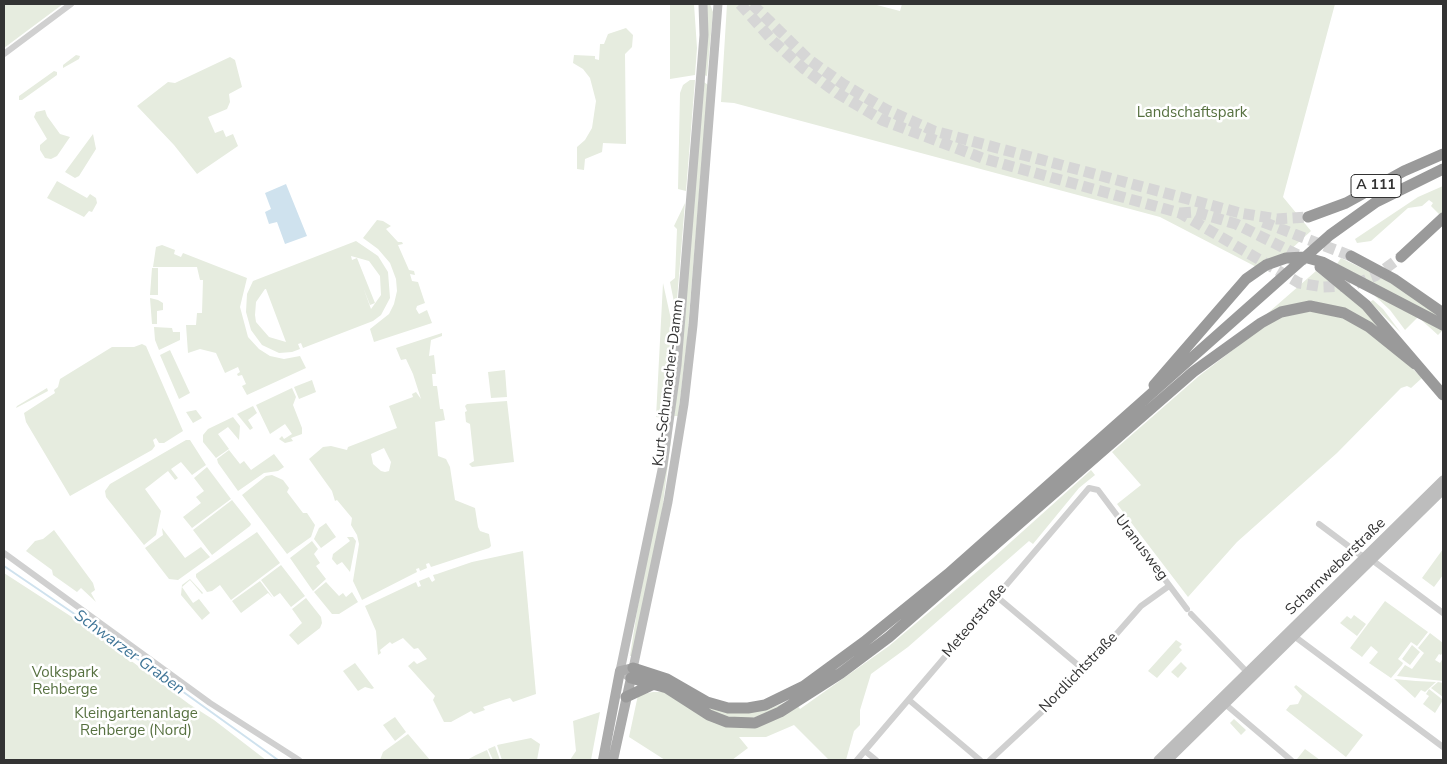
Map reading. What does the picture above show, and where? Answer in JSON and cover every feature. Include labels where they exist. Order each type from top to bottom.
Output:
[{"type":"highway","name":"A 111","points":[[1308,217],[1346,203],[1404,171],[1443,154]]},
{"type":"highway","points":[[632,673],[667,678],[707,702],[728,708],[757,707],[797,690],[864,642],[941,580],[1330,235],[1376,202],[1443,169]]},
{"type":"highway","points":[[1401,257],[1443,218]]},
{"type":"highway","points":[[1351,256],[1394,279],[1443,313]]},
{"type":"highway","points":[[1148,395],[1156,379],[1240,286],[1266,265],[1286,258],[1304,257],[1322,262],[1443,325]]},
{"type":"highway","points":[[1320,267],[1366,305],[1443,395]]},
{"type":"highway","points":[[632,673],[667,688],[709,715],[727,722],[755,723],[780,712],[841,673],[889,637],[1193,372],[1261,323],[1281,312],[1310,306],[1344,313],[1368,327],[1415,364]]},
{"type":"highway","points":[[626,696],[656,683]]},
{"type":"main road","name":"Kurt-Schumacher-Damm","points":[[603,760],[670,424],[681,329],[704,35],[703,4]]},
{"type":"main road","name":"Kurt-Schumacher-Damm","points":[[613,760],[668,502],[682,426],[693,325],[718,4]]},
{"type":"main road","points":[[670,424],[682,426]]},
{"type":"main road","name":"Scharnweberstraße","points":[[1158,760],[1292,634],[1369,558],[1443,480]]},
{"type":"main road","name":"Scharnweberstraße","points":[[1369,558],[1441,496]]},
{"type":"main road","points":[[620,671],[632,673]]},
{"type":"main road","name":"Scharnweberstraße","points":[[1168,760],[1225,704],[1250,675]]},
{"type":"street","points":[[4,54],[68,6]]},
{"type":"street","name":"Uranusweg","points":[[1095,488],[1189,611],[1250,675]]},
{"type":"street","name":"Meteorstraße","points":[[857,760],[1086,489],[1095,488]]},
{"type":"street","points":[[1319,524],[1369,558],[1443,614]]},
{"type":"street","points":[[4,553],[210,703],[300,760]]},
{"type":"street","name":"Nordlichtstraße","points":[[990,760],[1084,670],[1141,606],[1169,586]]},
{"type":"street","points":[[996,596],[1084,670]]},
{"type":"street","points":[[1292,634],[1443,747]]},
{"type":"street","points":[[909,700],[980,760]]},
{"type":"street","points":[[1225,704],[1291,760]]},
{"type":"street","points":[[865,751],[876,760]]},
{"type":"green space","points":[[4,4],[63,4],[4,48]]},
{"type":"green space","points":[[670,4],[694,4],[697,48],[695,75],[670,79]]},
{"type":"green space","points":[[706,4],[710,4],[713,12],[707,76],[704,75]]},
{"type":"green space","name":"Landschaftspark","points":[[727,4],[873,4],[900,11],[902,4],[1335,4],[1283,197],[1311,231],[1266,272],[1160,217],[734,103],[721,102]]},
{"type":"green space","points":[[626,28],[633,35],[632,47],[625,54],[626,144],[603,143],[602,152],[585,159],[584,170],[577,169],[577,147],[585,140],[592,128],[596,101],[590,78],[583,69],[573,63],[574,55],[595,56],[595,59],[599,60],[600,44],[604,44],[608,34]]},
{"type":"green space","points":[[76,55],[80,56],[79,59],[63,68],[63,65]]},
{"type":"green space","points":[[230,57],[235,60],[242,87],[229,94],[230,102],[227,109],[208,117],[215,133],[223,130],[226,137],[233,134],[238,146],[197,174],[174,145],[137,106],[168,82],[175,83]]},
{"type":"green space","points":[[54,71],[57,72],[57,75],[22,100],[19,100],[19,96]]},
{"type":"green space","points":[[690,80],[695,80],[686,191],[678,189],[680,93],[683,85]]},
{"type":"green space","points":[[704,82],[708,85],[687,341],[678,416],[674,416]]},
{"type":"green space","points":[[45,110],[60,134],[70,137],[57,156],[51,159],[45,158],[40,150],[40,145],[47,139],[34,117],[36,112]]},
{"type":"green space","points":[[93,134],[96,149],[79,176],[75,178],[65,172]]},
{"type":"green space","points":[[57,181],[87,198],[90,194],[96,198],[97,203],[92,212],[89,211],[84,217],[47,198]]},
{"type":"green space","points":[[1443,186],[1443,212],[1440,215],[1431,206],[1433,203],[1429,200],[1422,206],[1408,208],[1371,241],[1357,243],[1355,239],[1418,197]]},
{"type":"green space","points":[[685,203],[676,312],[670,282],[675,278],[677,229],[674,226]]},
{"type":"green space","points":[[377,220],[391,226],[386,229],[398,242],[402,242],[403,244],[398,245],[409,270],[414,271],[415,275],[410,274],[412,281],[418,282],[425,303],[417,306],[416,309],[419,314],[427,310],[432,323],[374,342],[370,329],[389,314],[397,291],[396,279],[390,263],[378,249],[363,238]]},
{"type":"green space","points":[[356,241],[378,256],[388,272],[390,298],[381,315],[373,321],[303,348],[301,343],[298,344],[300,349],[292,352],[279,353],[262,345],[251,330],[246,312],[247,294],[253,281]],"holes":[[[351,256],[369,261],[380,276],[381,295],[371,309],[363,287],[370,305],[375,303],[357,258],[352,260]],[[266,289],[286,342],[269,337],[256,322],[256,302]]]},
{"type":"green space","points":[[162,245],[175,250],[174,254],[181,257],[183,253],[247,278],[240,307],[248,337],[259,349],[270,356],[284,359],[300,356],[306,368],[247,395],[242,386],[246,384],[242,375],[238,376],[237,374],[240,372],[238,367],[225,373],[216,353],[200,349],[188,353],[186,325],[196,325],[197,313],[202,313],[203,280],[200,280],[197,267],[153,267],[156,247]]},
{"type":"green space","points":[[1341,258],[1384,279],[1443,317],[1443,320],[1337,264]]},
{"type":"green space","points":[[152,268],[158,268],[158,295],[150,295]]},
{"type":"green space","points":[[1316,271],[1366,311],[1383,329],[1337,306],[1261,319]]},
{"type":"green space","points":[[663,283],[672,324],[662,418],[656,417]]},
{"type":"green space","points":[[1377,293],[1441,328],[1442,331],[1438,335],[1418,317],[1405,330],[1390,310],[1375,296]]},
{"type":"green space","points":[[150,298],[163,303],[163,310],[157,311],[157,324],[152,324]]},
{"type":"green space","points":[[1373,300],[1383,309],[1401,333],[1370,302]]},
{"type":"green space","points":[[1330,312],[1358,325],[1407,363],[1422,378],[1411,388],[1407,386],[1401,388],[1337,453],[1237,542],[1188,597],[1117,504],[1141,485],[1112,452],[1199,376],[1264,326],[1289,313]]},
{"type":"green space","points":[[154,327],[172,328],[173,332],[180,332],[180,340],[159,350],[155,340]]},
{"type":"green space","points":[[442,333],[442,336],[431,340],[429,356],[434,355],[436,374],[432,374],[433,386],[437,386],[440,409],[443,409],[445,420],[435,422],[438,456],[446,459],[450,467],[455,500],[475,508],[478,527],[480,531],[489,534],[491,546],[431,567],[429,563],[426,564],[427,568],[420,571],[419,568],[416,569],[417,572],[362,600],[353,581],[359,544],[357,535],[351,525],[352,518],[337,500],[335,501],[332,491],[309,459],[323,447],[331,446],[347,450],[348,447],[397,428],[389,406],[413,397],[412,394],[416,392],[421,399],[406,359],[401,360],[396,348]],"holes":[[[384,448],[391,462],[389,471],[381,471],[373,464],[371,454]]]},
{"type":"green space","points":[[142,344],[146,346],[183,431],[164,443],[159,443],[156,438],[153,440],[155,446],[152,450],[70,496],[26,422],[24,413],[55,393],[54,390],[58,387],[60,379],[112,347],[134,347]]},
{"type":"green space","points":[[170,350],[190,393],[179,399],[160,355]]},
{"type":"green space","points":[[505,370],[507,397],[491,398],[488,372]]},
{"type":"green space","points":[[312,380],[316,392],[299,399],[294,387]]},
{"type":"green space","points":[[47,388],[48,391],[16,408],[17,406]]},
{"type":"green space","points":[[292,388],[296,397],[293,405],[302,428],[302,434],[291,438],[293,441],[285,443],[279,439],[282,436],[284,439],[292,434],[285,424],[270,434],[256,405]]},
{"type":"green space","points":[[507,401],[514,462],[472,467],[469,464],[474,461],[470,424],[466,422],[465,412],[467,411],[465,406],[467,404]]},
{"type":"green space","points":[[253,406],[257,413],[248,420],[253,428],[250,430],[237,414]]},
{"type":"green space","points":[[196,410],[202,418],[193,423],[186,412]]},
{"type":"green space","points":[[233,417],[240,426],[239,440],[228,427],[218,434],[229,449],[216,458],[203,442],[203,435],[208,429]]},
{"type":"green space","points":[[672,432],[662,512],[632,656],[630,656],[637,611]]},
{"type":"green space","points":[[186,440],[190,440],[206,465],[192,475],[181,462],[171,469],[178,478],[175,480],[168,471],[145,489],[161,511],[156,535],[144,545],[106,497],[105,491],[110,484]]},
{"type":"green space","points":[[229,450],[240,464],[244,461],[251,470],[274,454],[284,467],[278,471],[264,473],[238,491],[217,459]]},
{"type":"green space","points":[[207,467],[231,499],[192,528],[183,517],[201,503],[196,497],[204,491],[194,478]]},
{"type":"green space","points":[[1091,470],[1095,475],[1079,488],[1033,544],[1029,541],[908,647],[871,674],[860,710],[860,725],[854,731],[846,760],[829,760],[794,725],[766,737],[739,737],[748,748],[732,760],[665,760],[629,737],[638,695],[653,692],[668,692],[725,726],[797,705],[800,709],[889,646],[993,558]]},
{"type":"green space","points":[[272,475],[283,480],[289,488],[287,492],[303,513],[307,513],[315,525],[311,537],[287,554],[242,495],[266,476]]},
{"type":"green space","points":[[232,500],[251,524],[212,555],[193,530]]},
{"type":"green space","points":[[326,523],[336,537],[321,548],[314,539],[319,528]]},
{"type":"green space","points":[[162,528],[185,558],[201,547],[210,557],[178,580],[169,579],[145,548],[163,535]]},
{"type":"green space","points":[[54,530],[93,583],[95,590],[91,593],[96,602],[81,588],[77,592],[53,575],[52,570],[26,551],[35,541],[43,539]]},
{"type":"green space","points":[[257,532],[280,563],[231,600],[220,585],[207,592],[196,577],[196,574]]},
{"type":"green space","points":[[347,537],[353,537],[356,541],[350,572],[342,562],[337,565],[332,559],[333,554],[350,541]]},
{"type":"green space","points":[[312,541],[318,549],[314,554],[320,563],[316,566],[326,579],[313,591],[290,558]]},
{"type":"green space","points":[[1443,549],[1443,575],[1434,587],[1422,578]]},
{"type":"green space","points":[[523,551],[536,694],[513,702],[510,698],[503,700],[483,707],[485,710],[474,714],[471,711],[451,722],[444,722],[433,700],[435,696],[408,666],[414,661],[417,664],[427,659],[418,648],[414,649],[403,638],[392,644],[390,642],[380,650],[381,653],[378,655],[376,631],[365,606],[416,582],[418,587],[421,586],[419,581],[429,577],[432,582],[435,580],[433,575],[472,562]]},
{"type":"green space","points":[[281,565],[305,596],[291,607],[280,593],[274,597],[261,580]]},
{"type":"green space","points":[[4,573],[75,619],[266,760],[4,760]]},
{"type":"green space","points":[[190,579],[202,594],[190,580],[182,587],[193,603],[199,599],[210,613],[202,620],[181,595],[182,585]]},
{"type":"green space","points":[[260,581],[273,598],[268,593],[241,613],[232,601]]},
{"type":"green space","points":[[326,582],[339,596],[343,593],[346,597],[352,592],[358,602],[339,614],[332,614],[314,592]]},
{"type":"green space","points":[[306,598],[321,617],[322,623],[320,628],[298,645],[289,635],[302,623],[292,609]]},
{"type":"green space","points":[[1385,601],[1428,632],[1417,646],[1411,642],[1398,659],[1403,663],[1402,665],[1391,678],[1369,663],[1378,652],[1371,646],[1362,657],[1350,648]]},
{"type":"green space","points":[[1354,615],[1366,624],[1357,636],[1340,623],[1347,616],[1351,619]]},
{"type":"green space","points":[[1430,633],[1443,643],[1443,652],[1435,660],[1440,663],[1443,658],[1443,681],[1397,676],[1405,665],[1412,669],[1424,653],[1418,648]]},
{"type":"green space","points":[[1176,640],[1182,644],[1179,647],[1182,650],[1157,678],[1148,671]]},
{"type":"green space","points":[[1412,645],[1420,652],[1410,665],[1402,659]]},
{"type":"green space","points":[[1181,662],[1187,668],[1178,678],[1171,672]]},
{"type":"green space","points":[[355,663],[374,688],[365,687],[358,691],[343,671]]},
{"type":"green space","points":[[1394,679],[1436,682],[1425,692],[1421,690],[1415,698]]},
{"type":"green space","points":[[1438,682],[1443,683],[1443,697],[1431,688]]},
{"type":"green space","points":[[1296,685],[1363,735],[1346,757],[1286,710],[1290,705],[1298,704],[1302,696],[1294,687]]},
{"type":"green space","points":[[1429,689],[1443,700],[1435,713],[1423,704],[1429,696],[1426,694]]},
{"type":"green space","points":[[791,700],[758,719],[726,719],[700,704],[769,709]]},
{"type":"green space","points":[[600,712],[591,760],[570,760],[576,751],[573,721]]},
{"type":"green space","points":[[395,717],[406,732],[395,741],[383,725]]},
{"type":"green space","points":[[1234,719],[1246,730],[1241,735],[1230,723]]},
{"type":"green space","points":[[408,734],[430,760],[380,760],[383,752]]},
{"type":"green space","points":[[531,738],[540,744],[537,760],[502,760],[497,745]]},
{"type":"green space","points":[[495,746],[500,760],[493,760],[488,749]]},
{"type":"green space","points":[[1305,749],[1320,760],[1297,759]]},
{"type":"green space","points":[[487,750],[491,760],[467,760],[476,755]]},
{"type":"water","points":[[286,184],[307,236],[285,244],[277,222],[269,224],[265,212],[271,209],[265,193]]},
{"type":"waterway","name":"Schwarzer Graben","points":[[4,566],[79,617],[278,760]]},
{"type":"tunnel","points":[[740,4],[773,41],[803,68],[837,93],[882,120],[985,159],[1180,213],[1299,283],[1323,287],[1350,286],[1375,276],[1401,257]]},
{"type":"tunnel","points":[[752,4],[808,59],[843,84],[887,110],[934,131],[1240,213],[1277,219],[1308,217]]},
{"type":"tunnel","points":[[1180,213],[1196,212],[1236,224],[1308,260]]},
{"type":"tunnel","points":[[1263,222],[1351,256]]},
{"type":"park label","name":"Volkspark Rehberge","points":[[65,682]]},
{"type":"park label","name":"Kleingartenanlage Rehberge (Nord)","points":[[136,722]]}]
